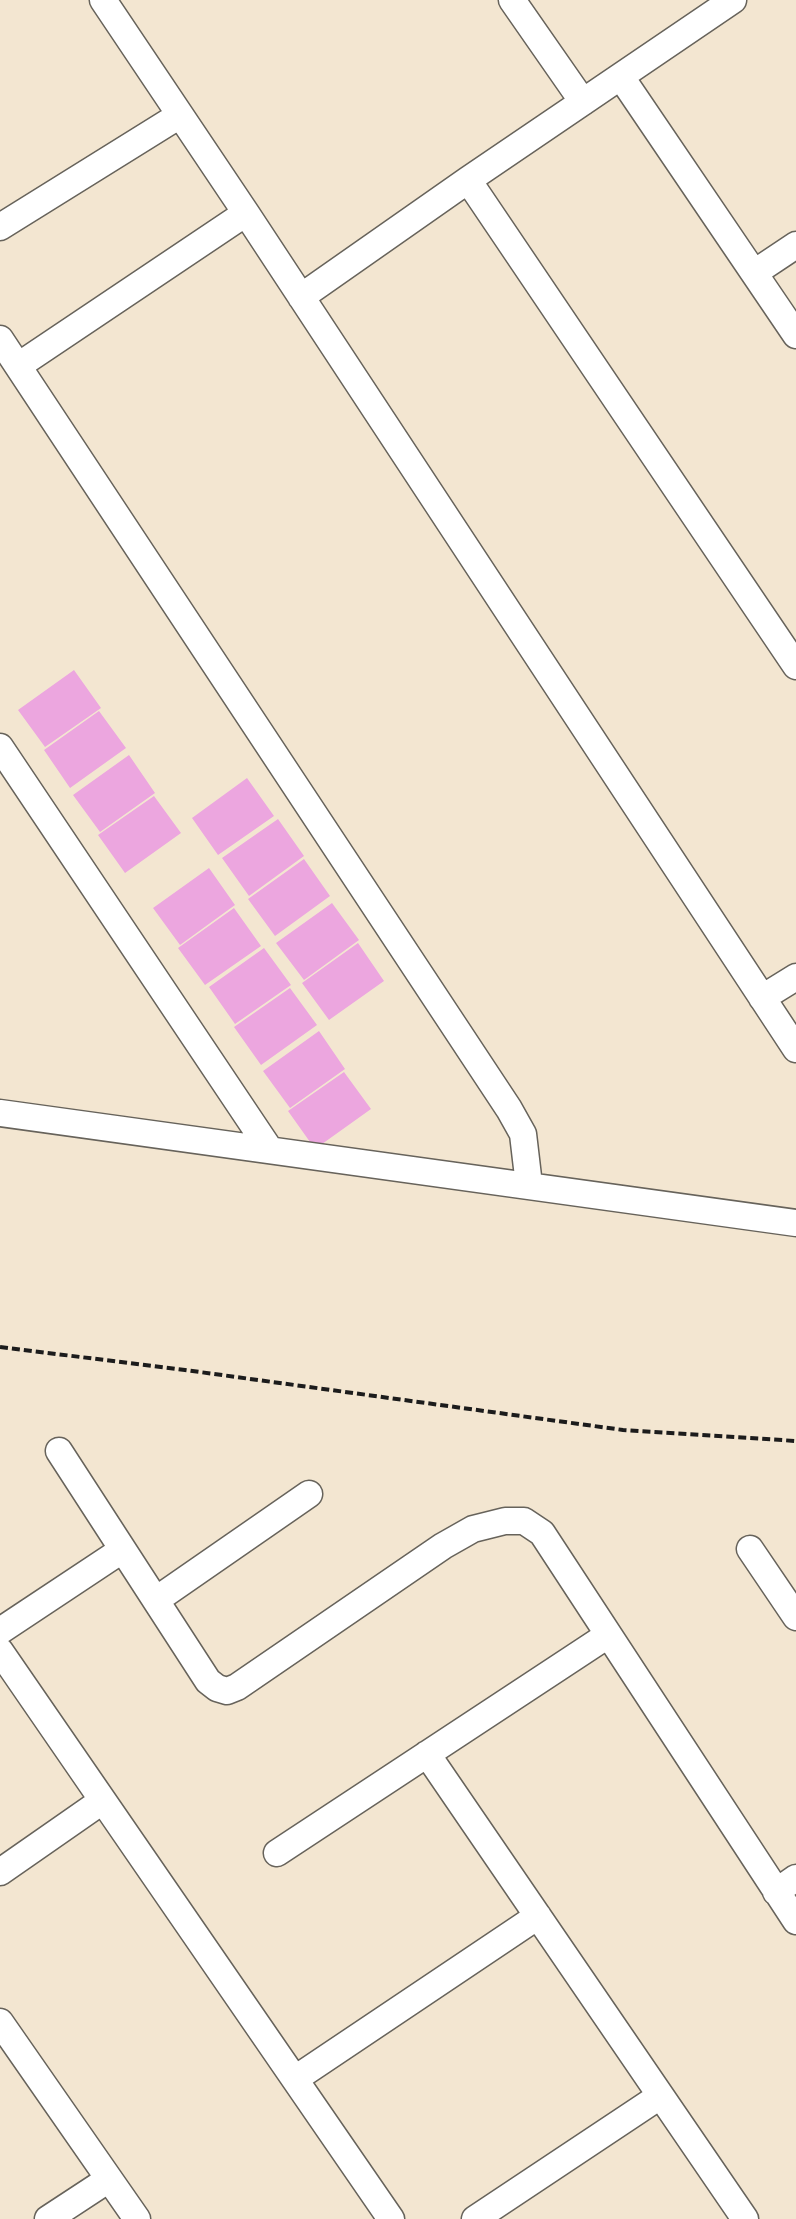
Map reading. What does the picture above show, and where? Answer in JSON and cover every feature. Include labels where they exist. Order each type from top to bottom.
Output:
[{"type":"street","points":[[103,0],[246,212],[796,1049]]},
{"type":"street","points":[[512,0],[583,102]]},
{"type":"street","points":[[301,297],[468,180],[733,0]]},
{"type":"street","points":[[621,76],[796,335]]},
{"type":"street","points":[[0,227],[180,115]]},
{"type":"street","points":[[468,180],[796,666]]},
{"type":"street","points":[[18,366],[246,212]]},
{"type":"street","points":[[754,273],[796,245]]},
{"type":"street","points":[[0,339],[509,1109],[523,1134],[529,1185]]},
{"type":"street","points":[[0,747],[270,1150]]},
{"type":"street","points":[[762,998],[796,977]]},
{"type":"street","points":[[0,1113],[796,1223]]},
{"type":"street","points":[[59,1452],[208,1681],[217,1688],[227,1690],[236,1687],[443,1546],[473,1529],[505,1521],[524,1521],[542,1533],[608,1635],[786,1885],[796,1921]]},
{"type":"street","points":[[156,1600],[309,1494]]},
{"type":"street","points":[[750,1549],[796,1617]]},
{"type":"street","points":[[0,1631],[122,1550]]},
{"type":"street","points":[[277,1853],[608,1635]]},
{"type":"street","points":[[0,1652],[391,2219]]},
{"type":"street","points":[[427,1754],[745,2219]]},
{"type":"street","points":[[0,1872],[102,1801]]},
{"type":"street","points":[[295,2079],[538,1916]]},
{"type":"street","points":[[0,2022],[137,2219]]},
{"type":"street","points":[[475,2219],[660,2096]]},
{"type":"street","points":[[48,2219],[109,2179]]},
{"type":"building","points":[[74,670],[101,708],[45,747],[18,710]]},
{"type":"building","points":[[99,711],[126,748],[70,788],[44,750]]},
{"type":"building","points":[[129,755],[155,793],[100,832],[73,795]]},
{"type":"building","points":[[247,778],[274,816],[218,855],[192,818]]},
{"type":"building","points":[[154,796],[181,833],[125,873],[98,835]]},
{"type":"building","points":[[278,819],[304,856],[249,896],[222,858]]},
{"type":"building","points":[[304,859],[330,896],[275,936],[248,899]]},
{"type":"building","points":[[209,868],[235,905],[180,945],[153,908]]},
{"type":"building","points":[[332,903],[359,940],[304,980],[276,943]]},
{"type":"building","points":[[234,908],[261,946],[205,985],[178,948]]},
{"type":"building","points":[[358,943],[384,981],[329,1020],[302,983]]},
{"type":"building","points":[[264,948],[291,985],[235,1024],[209,987]]},
{"type":"building","points":[[290,988],[317,1025],[261,1065],[234,1027]]},
{"type":"building","points":[[319,1031],[345,1069],[290,1108],[263,1071]]},
{"type":"building","points":[[344,1072],[371,1109],[315,1149],[288,1111]]},
{"type":"railway","points":[[0,1347],[185,1370],[623,1430],[796,1441]]}]
